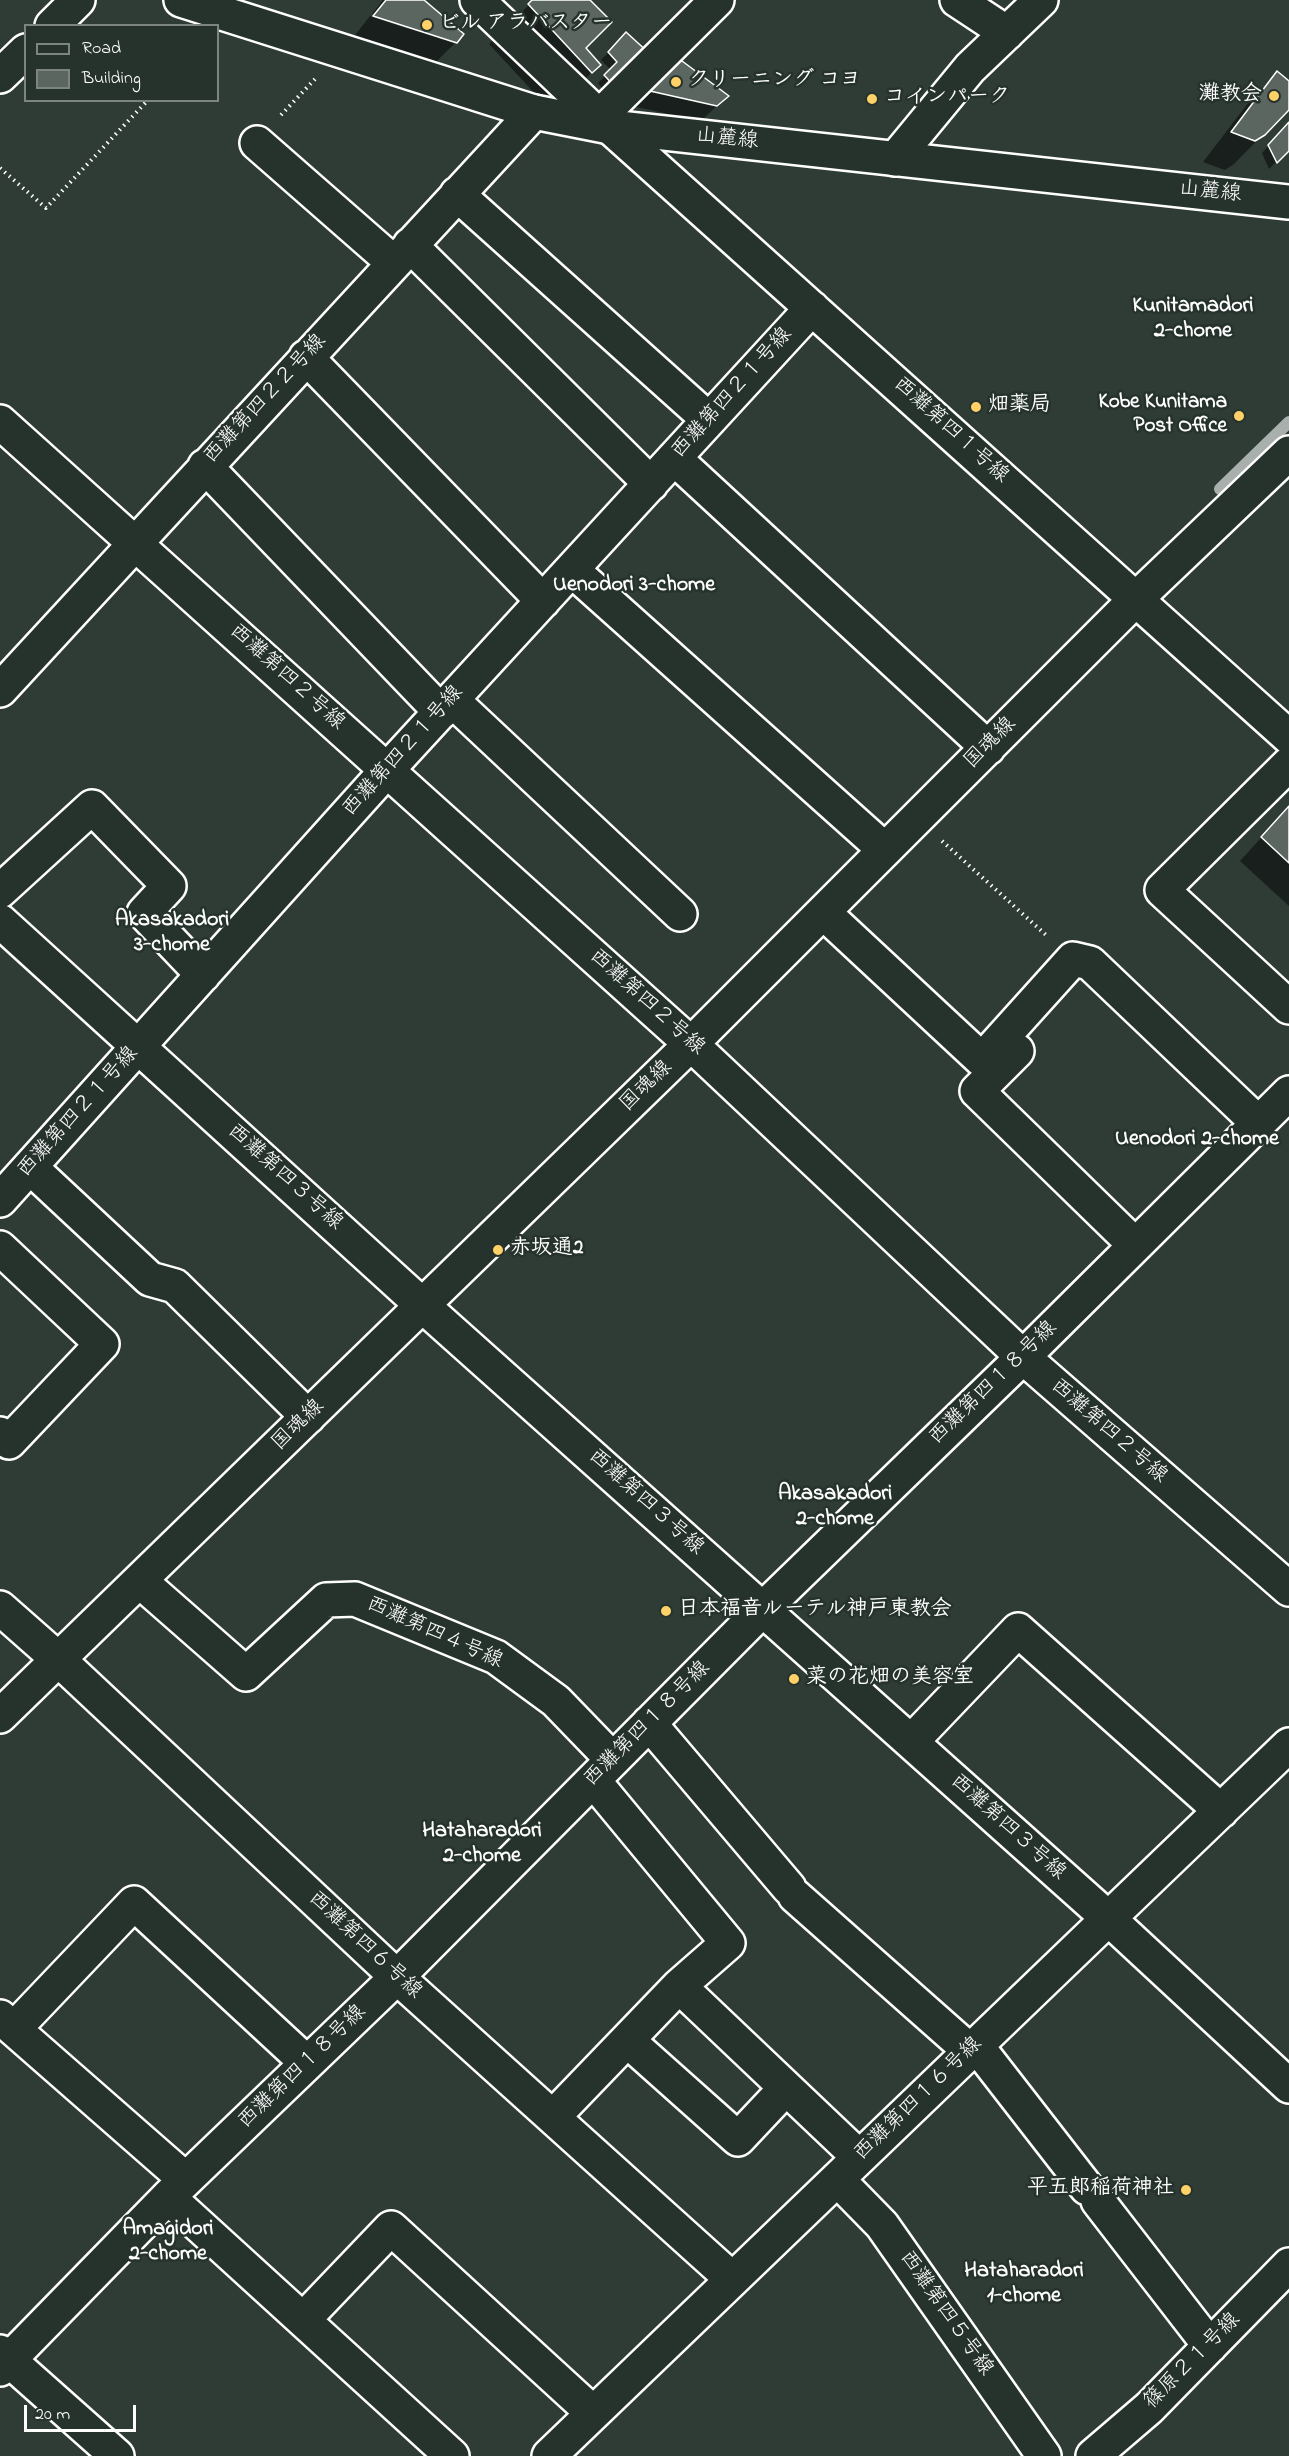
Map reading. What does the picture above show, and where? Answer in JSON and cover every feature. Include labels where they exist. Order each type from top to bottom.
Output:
[{"type":"street","points":[[54,24],[78,0]]},
{"type":"street","name":"山麓線","points":[[181,0],[534,112],[895,159],[1289,202]]},
{"type":"street","name":"西灘第四１号線","points":[[477,0],[604,122],[1137,598],[1289,737]]},
{"type":"street","points":[[604,122],[717,0]]},
{"type":"street","points":[[957,0],[1007,33]]},
{"type":"street","points":[[895,159],[970,68],[1041,0]]},
{"type":"street","points":[[0,76],[24,53]]},
{"type":"street","name":"西灘第四２２号線","points":[[6,671],[135,543],[534,112]]},
{"type":"street","points":[[257,142],[402,254],[651,484]]},
{"type":"street","points":[[457,194],[709,420]]},
{"type":"street","name":"西灘第四２１号線","points":[[0,1200],[388,769],[812,308]]},
{"type":"street","points":[[306,357],[543,601]]},
{"type":"street","name":"西灘第四２号線","points":[[0,422],[691,1044],[1023,1357],[1289,1589]]},
{"type":"street","name":"国魂線","points":[[0,1716],[691,1044],[1137,598],[1289,453]]},
{"type":"street","points":[[674,458],[988,748]]},
{"type":"street","points":[[205,466],[447,706],[680,914]]},
{"type":"street","points":[[572,570],[885,850]]},
{"type":"street","points":[[1289,764],[1162,890],[1289,1007]]},
{"type":"street","points":[[0,891],[92,807],[169,886],[144,913],[203,975]]},
{"type":"street","points":[[823,912],[982,1060],[1073,959],[1090,963],[1258,1123]]},
{"type":"street","name":"西灘第四３号線","points":[[0,921],[422,1305],[1109,1920],[1289,2086]]},
{"type":"street","points":[[1027,1041],[977,1091],[1136,1245]]},
{"type":"street","name":"西灘第四１８号線","points":[[3,2361],[397,1977],[763,1609],[1023,1357],[1289,1093]]},
{"type":"street","points":[[30,1167],[150,1279],[175,1286],[308,1417]]},
{"type":"street","points":[[0,1248],[102,1344],[9,1442],[0,1434]]},
{"type":"street","name":"西灘第四４号線","points":[[140,1581],[246,1674],[326,1600],[355,1599],[496,1657],[556,1701],[603,1770]]},
{"type":"street","name":"西灘第四６号線","points":[[0,1608],[59,1660],[397,1977],[732,2279]]},
{"type":"street","points":[[911,1742],[1018,1630],[1221,1810]]},
{"type":"street","points":[[649,1723],[792,1892],[973,2048],[1093,2195],[1210,2346]]},
{"type":"street","name":"西灘第四１６号線","points":[[549,2456],[1289,1745]]},
{"type":"street","points":[[553,2117],[679,1986],[728,1943],[603,1770]]},
{"type":"street","points":[[307,2063],[134,1903],[7,2023],[177,2189],[303,2320],[452,2456]]},
{"type":"street","name":"西灘第四５号線","points":[[679,1986],[786,2088],[848,2168],[882,2225],[1044,2456]]},
{"type":"street","points":[[627,2040],[738,2139],[786,2088]]},
{"type":"street","points":[[303,2320],[392,2228],[593,2414]]},
{"type":"street","name":"篠原２１号線","points":[[1093,2456],[1149,2408],[1289,2265]]},
{"type":"street","points":[[3,2361],[117,2456]]},
{"type":"path","points":[[257,142],[317,76]]},
{"type":"path","points":[[0,168],[46,208],[146,102]]},
{"type":"path","points":[[917,818],[1073,959]]},
{"type":"building","name":"ビル アラバスター","points":[[386,0],[424,0],[464,34],[457,43],[373,16]]},
{"type":"building","points":[[532,0],[590,0],[612,22],[586,48],[601,65],[592,73],[528,4]]},
{"type":"building","points":[[626,32],[650,54],[617,89],[604,75],[617,62],[608,52]]},
{"type":"building","points":[[674,55],[729,96],[717,106],[641,89]]},
{"type":"building","name":"灘教会","points":[[1277,71],[1289,81],[1289,110],[1265,135],[1255,141],[1231,132]]},
{"type":"building","points":[[1289,122],[1289,151],[1277,163],[1268,145]]},
{"type":"building","points":[[1289,806],[1289,863],[1261,837]]},
{"type":"waterway","points":[[1220,489],[1289,422]]},
{"type":"place","name":"ビル アラバスター","points":[[427,25]]},
{"type":"place","name":"クリーニング コヨ","points":[[676,82]]},
{"type":"place","name":"灘教会","points":[[1274,96]]},
{"type":"place","name":"コインパーク","points":[[872,99]]},
{"type":"place","name":"畑薬局","points":[[976,407]]},
{"type":"place","name":"Kobe Kunitama Post Office","points":[[1239,416]]},
{"type":"place","name":"赤坂通2","points":[[498,1250]]},
{"type":"place","name":"日本福音ルーテル神戸東教会","points":[[666,1611]]},
{"type":"place","name":"菜の花畑の美容室","points":[[794,1679]]},
{"type":"place","name":"平五郎稲荷神社","points":[[1186,2190]]},
{"type":"district","name":"Kunitamadori 2-chome","points":[[1193,320]]},
{"type":"district","name":"Uenodori 3-chome","points":[[634,586]]},
{"type":"district","name":"Akasakadori 3-chome","points":[[172,934]]},
{"type":"district","name":"Uenodori 2-chome","points":[[1197,1140]]},
{"type":"district","name":"Akasakadori 2-chome","points":[[835,1508]]},
{"type":"district","name":"Hataharadori 2-chome","points":[[482,1844]]},
{"type":"district","name":"Amagidori 2-chome","points":[[168,2242]]},
{"type":"district","name":"Hataharadori 1-chome","points":[[1024,2284]]}]
